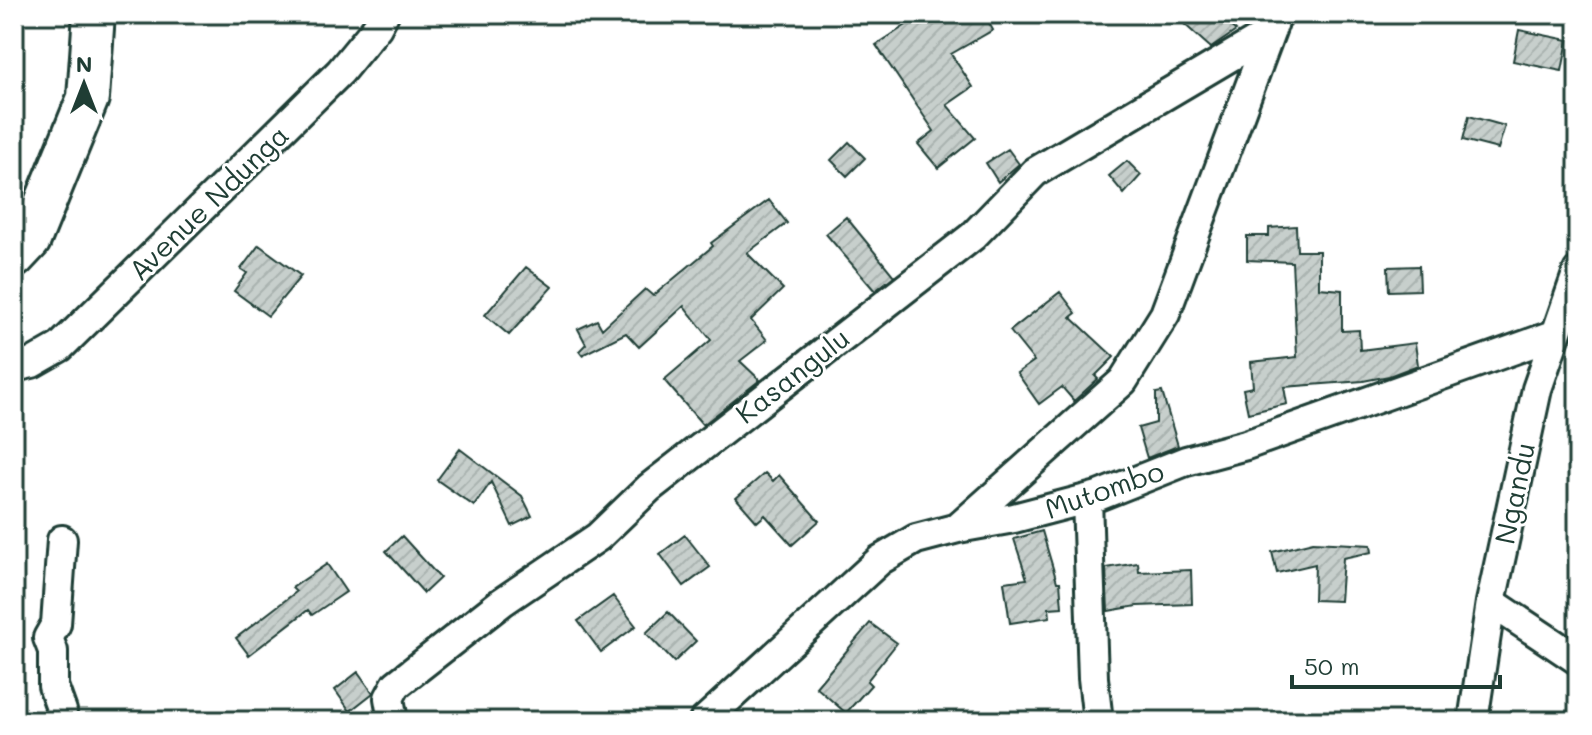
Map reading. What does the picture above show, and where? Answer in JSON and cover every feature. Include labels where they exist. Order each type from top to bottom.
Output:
[{"type":"street","points":[[14,257],[30,240],[88,98],[94,14]]},
{"type":"street","name":"Avenue Ndunga","points":[[14,367],[32,363],[60,347],[340,72],[384,14]]},
{"type":"street","points":[[958,528],[1123,381],[1132,368],[1165,314],[1274,23]]},
{"type":"street","name":"Kasangulu","points":[[393,721],[389,698],[396,685],[502,602],[598,537],[649,488],[973,236],[1035,172],[1274,23]]},
{"type":"street","name":"Ngandu","points":[[1473,721],[1491,602],[1537,389],[1578,271]]},
{"type":"street","name":"Mutombo","points":[[704,721],[880,560],[916,539],[1087,499],[1186,461],[1246,445],[1554,335]]},
{"type":"street","points":[[1087,499],[1093,678],[1098,721]]},
{"type":"street","points":[[55,721],[62,711],[53,686],[53,651],[48,638],[56,624],[62,540]]},
{"type":"street","points":[[1491,602],[1578,660]]},
{"type":"building","points":[[923,14],[984,14],[993,30],[951,54],[973,87],[947,105],[975,138],[938,168],[918,144],[934,131],[876,45]]},
{"type":"building","points":[[1173,14],[1217,14],[1236,31],[1211,48]]},
{"type":"building","points":[[1519,30],[1568,40],[1562,71],[1513,61]]},
{"type":"building","points":[[1469,116],[1505,126],[1498,149],[1463,140]]},
{"type":"building","points":[[849,142],[865,158],[847,176],[831,160]]},
{"type":"building","points":[[1008,149],[1019,164],[998,182],[986,163]]},
{"type":"building","points":[[1127,161],[1141,175],[1124,194],[1109,176]]},
{"type":"building","points":[[769,200],[787,223],[747,253],[783,289],[751,320],[767,340],[740,361],[760,380],[703,425],[664,380],[711,340],[684,306],[639,347],[626,333],[582,355],[579,351],[586,344],[578,329],[597,320],[602,329],[645,289],[653,296],[713,246],[711,243]]},
{"type":"building","points":[[846,217],[894,276],[875,291],[826,234]]},
{"type":"building","points":[[1296,226],[1297,251],[1319,251],[1319,288],[1342,290],[1342,331],[1359,330],[1360,350],[1415,343],[1418,365],[1389,376],[1363,381],[1284,387],[1287,404],[1248,413],[1243,389],[1253,387],[1251,362],[1297,357],[1292,262],[1247,260],[1247,236],[1269,236],[1269,228]]},
{"type":"building","points":[[259,245],[301,276],[268,316],[234,291],[247,273],[241,269]]},
{"type":"building","points":[[1419,266],[1420,290],[1389,291],[1388,267]]},
{"type":"building","points":[[526,267],[552,287],[509,335],[485,315]]},
{"type":"building","points":[[1060,292],[1076,313],[1071,317],[1114,357],[1095,376],[1098,379],[1074,401],[1062,387],[1039,404],[1017,373],[1034,361],[1010,331]]},
{"type":"building","points":[[1162,392],[1178,446],[1147,458],[1138,428],[1156,423],[1156,393]]},
{"type":"building","points":[[460,449],[522,496],[532,516],[512,526],[491,482],[474,506],[437,480]]},
{"type":"building","points":[[765,473],[773,481],[779,475],[819,521],[792,545],[765,515],[757,522],[736,498]]},
{"type":"building","points":[[1042,531],[1057,582],[1060,582],[1062,607],[1049,608],[1050,617],[1010,623],[1004,582],[1027,579],[1014,539]]},
{"type":"building","points":[[685,535],[710,567],[684,586],[660,554]]},
{"type":"building","points":[[402,536],[440,578],[424,593],[386,551]]},
{"type":"building","points":[[1313,542],[1371,545],[1372,552],[1343,558],[1340,601],[1314,600],[1315,564],[1277,573],[1272,552]]},
{"type":"building","points":[[1138,563],[1139,572],[1191,570],[1192,604],[1137,606],[1108,611],[1106,568]]},
{"type":"building","points":[[327,564],[346,592],[312,615],[308,610],[249,655],[236,638],[296,592],[292,588]]},
{"type":"building","points":[[613,596],[636,626],[601,652],[578,621]]},
{"type":"building","points":[[668,612],[696,641],[674,662],[646,633]]},
{"type":"building","points":[[870,623],[897,643],[867,681],[871,685],[846,713],[816,687]]},
{"type":"building","points":[[358,672],[373,693],[350,711],[335,690]]}]
